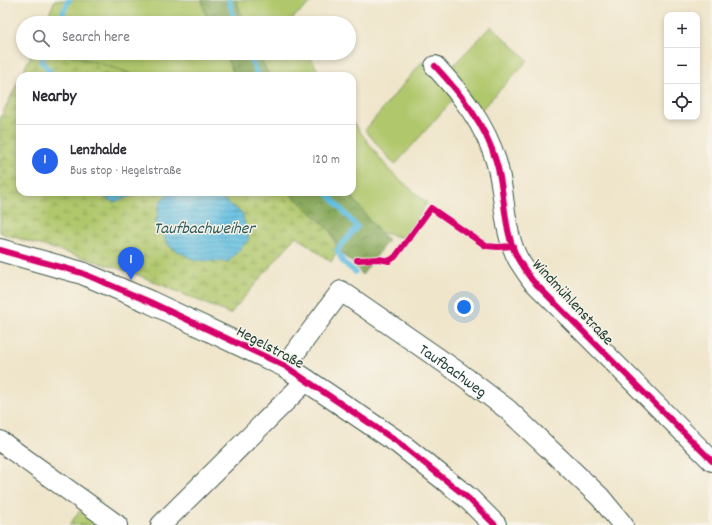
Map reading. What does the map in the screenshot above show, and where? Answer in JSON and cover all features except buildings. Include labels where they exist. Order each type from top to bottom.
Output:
[{"type":"street","name":"Windmühlenstraße","points":[[435,66],[468,105],[486,134],[497,161],[513,246],[518,260],[532,280],[712,461]]},
{"type":"street","name":"Hegelstraße","points":[[0,250],[89,276],[150,302],[285,366],[399,443],[468,498],[495,525]]},
{"type":"street","name":"Taufbachweg","points":[[285,366],[341,291],[458,372],[507,409],[600,497],[623,525]]},
{"type":"street","points":[[161,525],[307,380]]},
{"type":"street","points":[[0,440],[117,525]]},
{"type":"green space","points":[[55,0],[202,0],[206,16],[48,16]]},
{"type":"green space","points":[[202,0],[236,0],[242,16],[206,16]]},
{"type":"green space","points":[[236,0],[314,0],[295,16],[242,16]]},
{"type":"green space","points":[[491,26],[528,60],[479,112],[446,73]]},
{"type":"green space","points":[[29,60],[88,60],[126,72],[23,72]]},
{"type":"green space","points":[[86,60],[227,60],[233,72],[126,72]]},
{"type":"green space","points":[[227,60],[261,60],[267,72],[233,72]]},
{"type":"green space","points":[[261,60],[312,60],[319,72],[267,72]]},
{"type":"green space","points":[[422,62],[457,95],[395,165],[365,130]]},
{"type":"green space","points":[[16,86],[16,196],[103,196],[113,202],[132,196],[292,196],[329,229],[338,249],[331,262],[296,236],[230,314],[131,272],[7,235],[0,232],[0,119]]},
{"type":"green space","points":[[356,126],[389,170],[427,203],[404,238],[379,232],[351,196],[356,196]]},
{"type":"green space","points":[[292,196],[351,196],[379,232],[388,240],[362,275],[357,267],[344,256],[329,229]]},
{"type":"green space","points":[[84,505],[110,525],[69,525]]},
{"type":"water","points":[[103,196],[132,196],[113,202]]},
{"type":"water","name":"Taufbachweiher","points":[[165,196],[218,196],[242,213],[249,239],[228,262],[194,260],[169,246],[156,222],[160,202]]},
{"type":"waterway","points":[[61,16],[69,0]]},
{"type":"waterway","points":[[229,0],[233,16]]},
{"type":"waterway","points":[[42,60],[51,72]]},
{"type":"waterway","points":[[251,60],[256,72]]},
{"type":"waterway","points":[[330,196],[357,227],[337,250],[343,262],[355,272]]},
{"type":"cycle path","points":[[435,66],[454,87],[471,110],[479,122],[491,147],[499,173],[509,235],[518,259],[528,275],[712,461]]},
{"type":"cycle path","points":[[357,260],[379,259],[389,261],[395,257],[431,208],[486,246],[513,246]]},
{"type":"cycle path","points":[[0,250],[82,273],[150,302],[285,366],[399,443],[468,498],[495,525]]},
{"type":"place","name":"Lenzhalde","points":[[131,280]]}]
